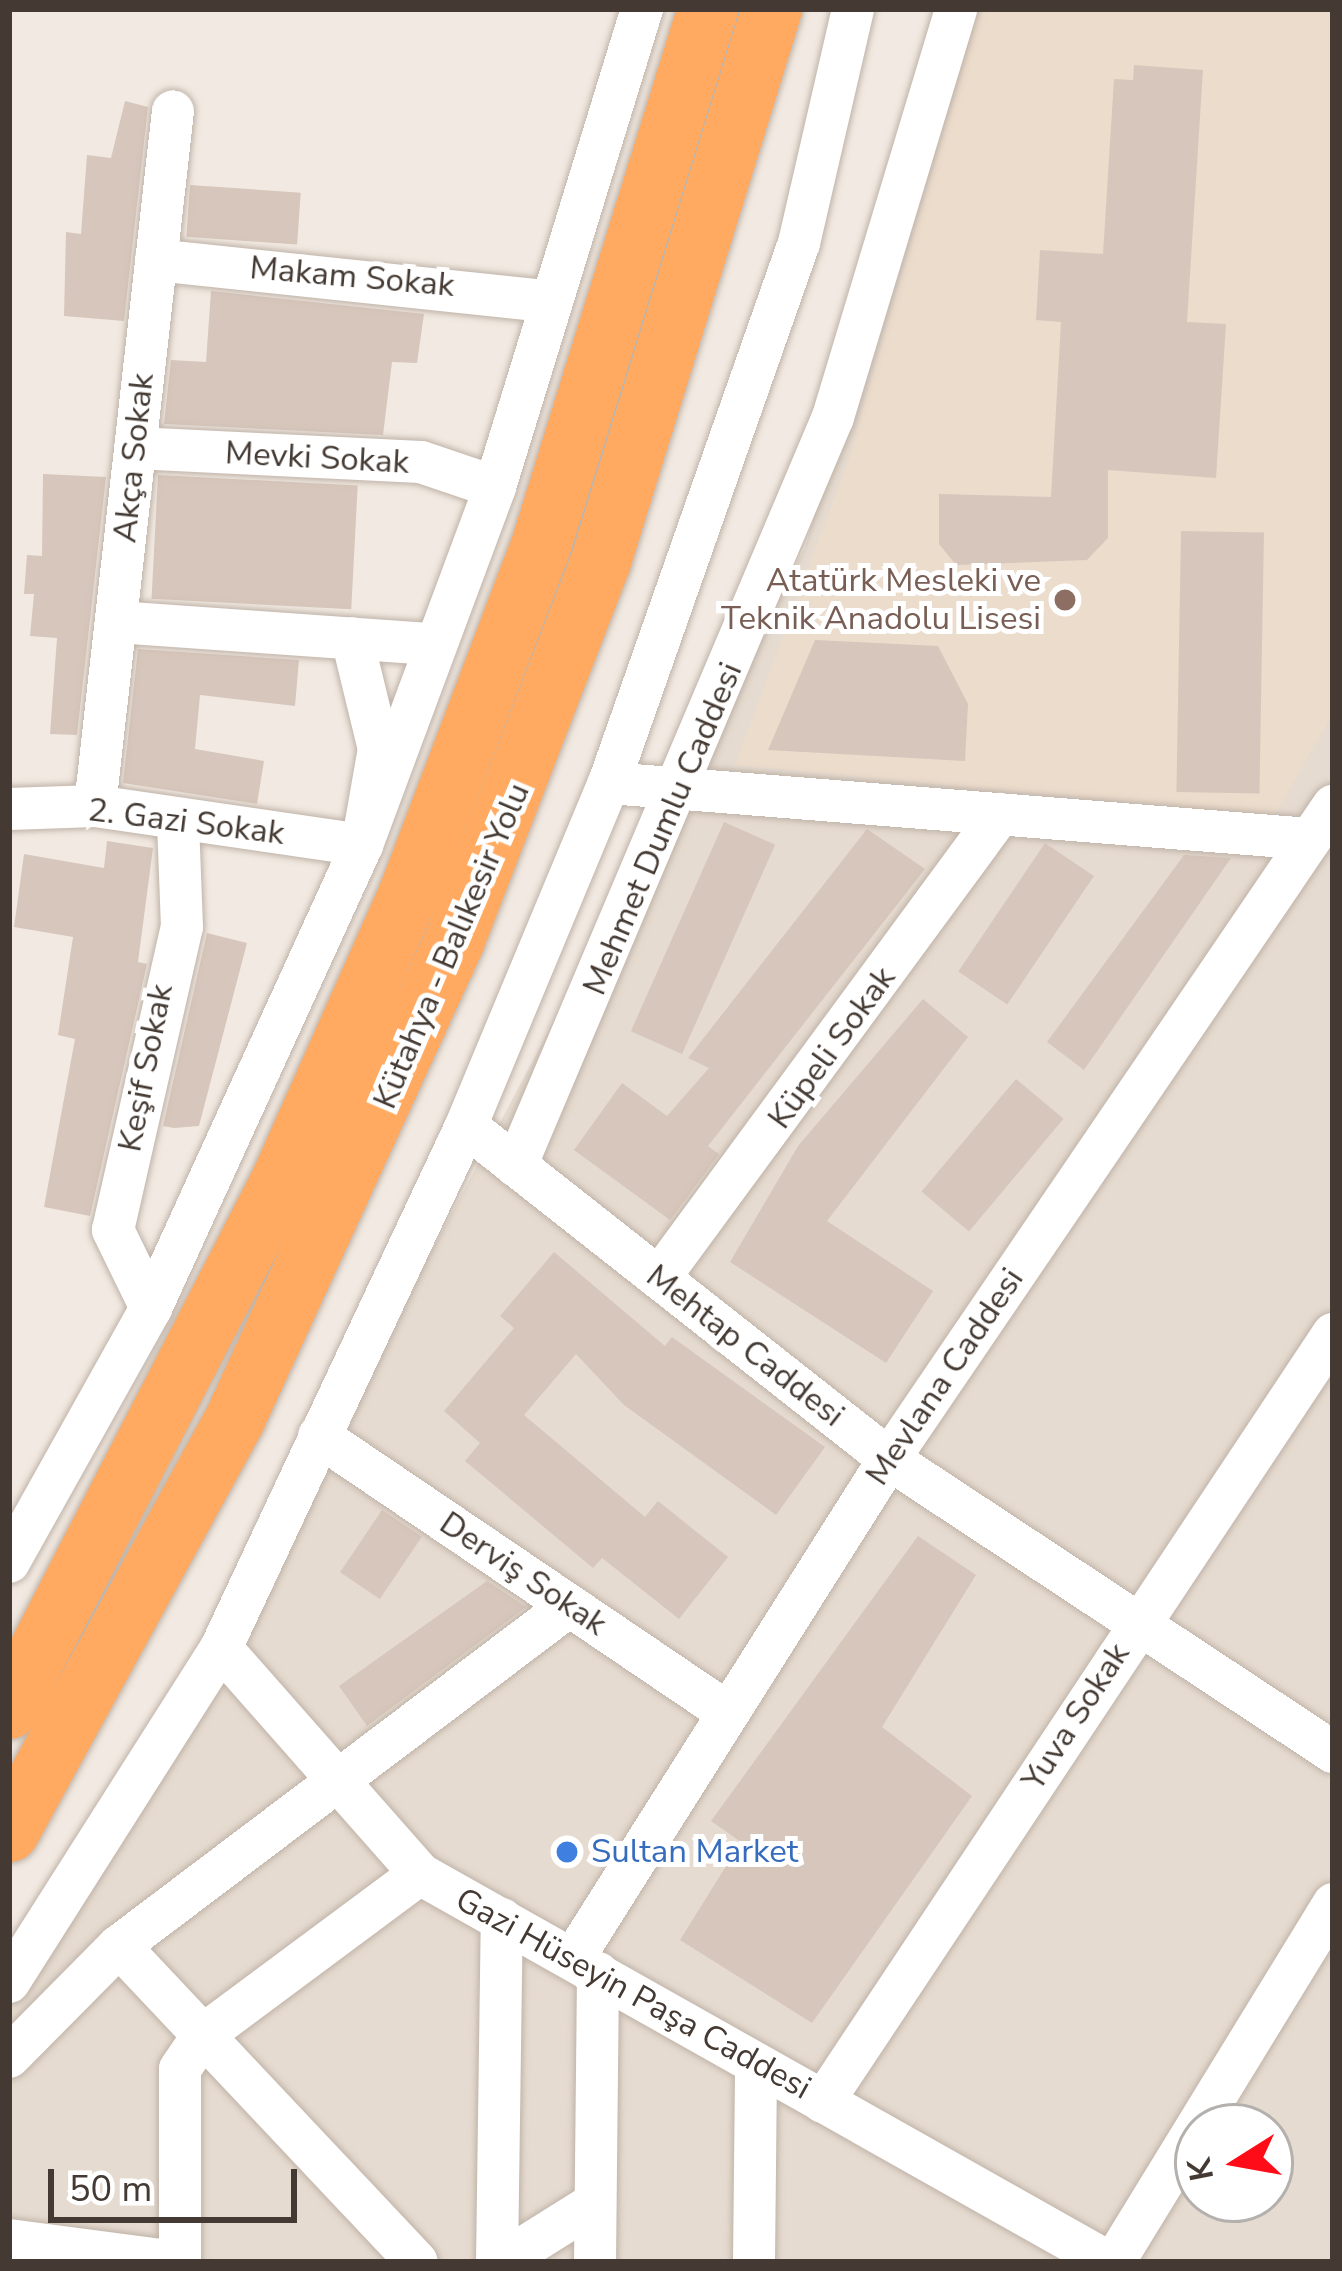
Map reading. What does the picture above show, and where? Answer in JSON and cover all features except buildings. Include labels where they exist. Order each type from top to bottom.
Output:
[{"type":"highway","name":"Kütahya - Balıkesir Yolu","points":[[9,1709],[281,1180],[409,893],[485,704],[650,211],[708,9]]},
{"type":"highway","name":"Kütahya - Balıkesir Yolu","points":[[9,1832],[236,1417],[393,1089],[602,561],[772,9]]},
{"type":"street","points":[[9,1982],[221,1648],[466,1126],[609,782],[799,243],[853,9]]},
{"type":"street","name":"Mehmet Dumlu Caddesi","points":[[516,1166],[683,788],[833,417],[956,9]]},
{"type":"street","points":[[9,1562],[151,1308],[362,845],[432,644],[495,487],[547,301],[640,12]]},
{"type":"street","name":"Akça Sokak","points":[[95,806],[173,111]]},
{"type":"street","points":[[582,192],[650,211]]},
{"type":"street","name":"Makam Sokak","points":[[156,260],[547,301]]},
{"type":"street","name":"Mevki Sokak","points":[[135,448],[421,462],[495,487]]},
{"type":"street","points":[[116,622],[432,644]]},
{"type":"street","points":[[352,638],[379,749],[362,845]]},
{"type":"street","points":[[609,782],[1000,814],[1322,823]]},
{"type":"street","name":"2. Gazi Sokak","points":[[9,809],[95,806],[362,845]]},
{"type":"street","name":"Küpeli Sokak","points":[[659,1278],[1000,814]]},
{"type":"street","name":"Keşif Sokak","points":[[151,1308],[113,1230],[182,927],[178,820]]},
{"type":"street","name":"Mevlana Caddesi","points":[[585,1966],[726,1712],[889,1459],[1322,823]]},
{"type":"street","name":"Mehtap Caddesi","points":[[466,1126],[889,1459],[1333,1752]]},
{"type":"street","name":"Yuva Sokak","points":[[823,2102],[1333,1334]]},
{"type":"street","name":"Derviş Sokak","points":[[320,1436],[726,1712]]},
{"type":"street","points":[[9,2056],[119,1946],[341,1786],[569,1606]]},
{"type":"street","name":"Gazi Hüseyin Paşa Caddesi","points":[[221,1648],[420,1874],[1102,2260]]},
{"type":"street","points":[[9,2240],[178,2262],[180,2069],[203,2035],[420,1874]]},
{"type":"street","points":[[1102,2260],[1333,1904]]},
{"type":"street","points":[[499,2262],[502,1919]]},
{"type":"street","points":[[119,1946],[417,2262]]},
{"type":"street","points":[[585,1966],[596,2262]]},
{"type":"street","points":[[754,2262],[756,2063]]},
{"type":"street","points":[[499,2262],[595,2204]]},
{"type":"shaded area","points":[[957,9],[1333,9],[1333,2262],[9,2262],[9,1982],[221,1648],[805,548]]},
{"type":"shaded area","points":[[979,9],[1333,9],[1333,713],[1274,816],[735,765],[847,465]]},
{"type":"place","name":"Atatürk Mesleki ve Teknik Anadolu Lisesi","points":[[1065,600]]},
{"type":"place","name":"Sultan Market","points":[[567,1852]]}]
